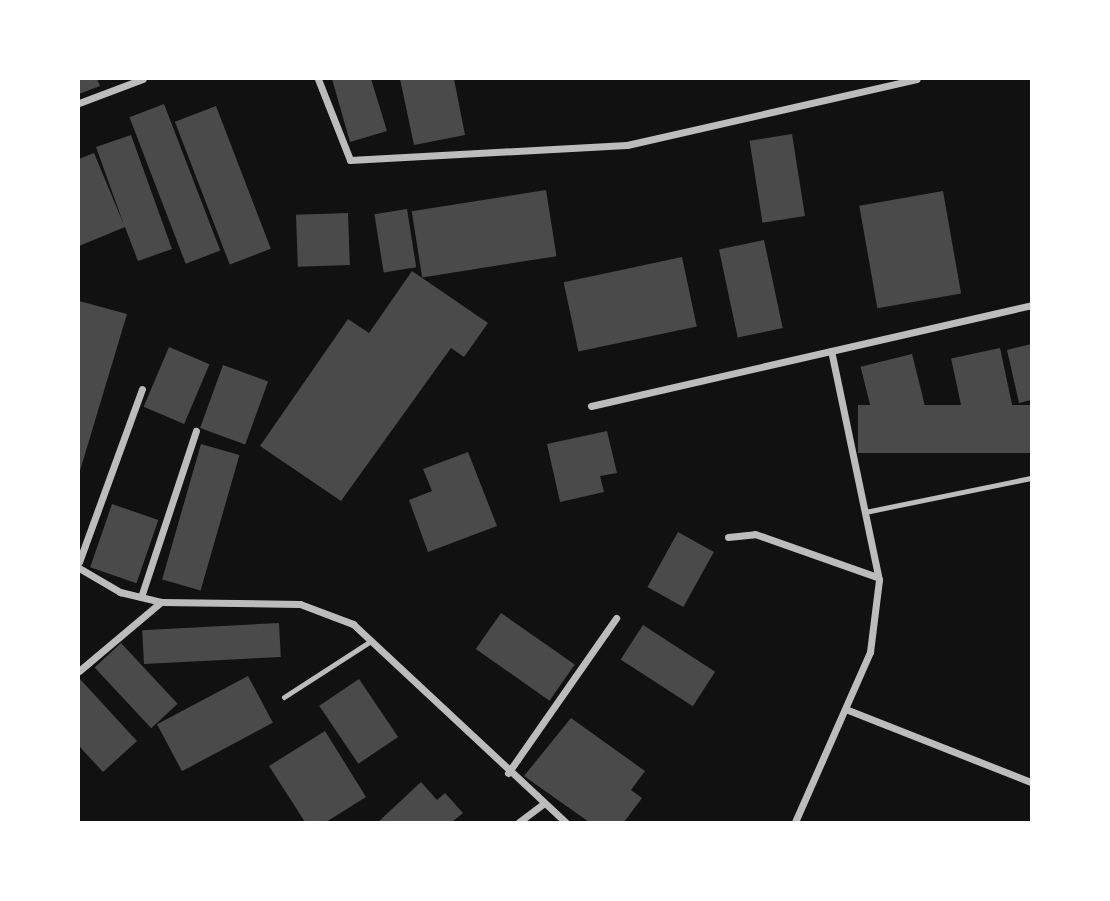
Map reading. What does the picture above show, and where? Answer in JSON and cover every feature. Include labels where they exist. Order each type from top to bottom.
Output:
[{"type":"street","points":[[79,103],[143,79]]},
{"type":"street","points":[[318,79],[350,160],[627,145],[917,79]]},
{"type":"street","points":[[591,406],[1031,305]]},
{"type":"street","points":[[795,822],[848,710],[870,652],[879,580],[831,351]]},
{"type":"street","points":[[79,562],[142,389]]},
{"type":"street","points":[[141,597],[196,431]]},
{"type":"street","points":[[728,537],[755,534],[794,544],[874,572],[879,580]]},
{"type":"street","points":[[79,568],[141,597],[161,602],[300,604],[353,624],[508,773],[565,822]]},
{"type":"street","points":[[79,671],[161,602]]},
{"type":"street","points":[[508,773],[616,618]]},
{"type":"street","points":[[848,710],[1031,782]]},
{"type":"street","points":[[519,822],[543,804]]},
{"type":"lane","points":[[865,512],[1031,478]]},
{"type":"lane","points":[[284,697],[371,641]]},
{"type":"building","points":[[79,79],[97,79],[100,86],[79,94]]},
{"type":"building","points":[[332,79],[371,79],[387,131],[350,142]]},
{"type":"building","points":[[400,79],[454,79],[465,135],[414,145]]},
{"type":"building","points":[[164,104],[220,251],[186,264],[129,117]]},
{"type":"building","points":[[216,106],[271,249],[230,265],[175,122]]},
{"type":"building","points":[[792,134],[805,216],[763,223],[750,141]]},
{"type":"building","points":[[131,135],[172,249],[138,261],[125,227],[79,246],[79,159],[94,153],[124,225],[96,147]]},
{"type":"building","points":[[546,190],[556,256],[422,277],[412,211]]},
{"type":"building","points":[[943,191],[961,293],[877,308],[859,206]]},
{"type":"building","points":[[407,209],[416,267],[384,272],[374,214]]},
{"type":"building","points":[[348,213],[350,265],[298,267],[296,215]]},
{"type":"building","points":[[764,240],[783,328],[738,338],[719,250]]},
{"type":"building","points":[[682,257],[697,326],[578,352],[564,282]]},
{"type":"building","points":[[412,271],[488,323],[464,357],[451,348],[341,501],[260,446],[348,319],[369,333]]},
{"type":"building","points":[[79,301],[127,314],[79,474]]},
{"type":"building","points":[[1031,344],[1031,400],[1019,403],[1007,350]]},
{"type":"building","points":[[169,347],[210,364],[184,424],[144,407]]},
{"type":"building","points":[[1000,348],[1012,406],[963,416],[951,358]]},
{"type":"building","points":[[912,354],[928,419],[877,432],[861,367]]},
{"type":"building","points":[[223,365],[268,381],[245,444],[200,428]]},
{"type":"building","points":[[858,405],[1031,405],[1031,453],[858,453]]},
{"type":"building","points":[[607,431],[617,473],[600,476],[604,492],[560,502],[547,444]]},
{"type":"building","points":[[201,444],[239,455],[201,591],[162,580]]},
{"type":"building","points":[[468,452],[497,526],[428,552],[409,500],[432,491],[423,469]]},
{"type":"building","points":[[112,504],[158,520],[137,583],[90,567]]},
{"type":"building","points":[[678,532],[714,552],[683,607],[647,587]]},
{"type":"building","points":[[501,613],[575,665],[549,701],[476,649]]},
{"type":"building","points":[[279,623],[281,657],[144,664],[142,630]]},
{"type":"building","points":[[643,625],[715,672],[693,706],[621,659]]},
{"type":"building","points":[[121,643],[178,704],[151,728],[95,668]]},
{"type":"building","points":[[248,676],[273,723],[182,771],[157,724]]},
{"type":"building","points":[[79,678],[137,741],[103,772],[79,746]]},
{"type":"building","points":[[359,679],[398,737],[358,764],[319,706]]},
{"type":"building","points":[[571,718],[645,771],[631,790],[642,798],[624,822],[589,822],[524,776]]},
{"type":"building","points":[[325,731],[366,797],[326,822],[305,822],[269,766]]},
{"type":"building","points":[[421,782],[437,800],[445,793],[463,813],[452,822],[378,822]]}]
